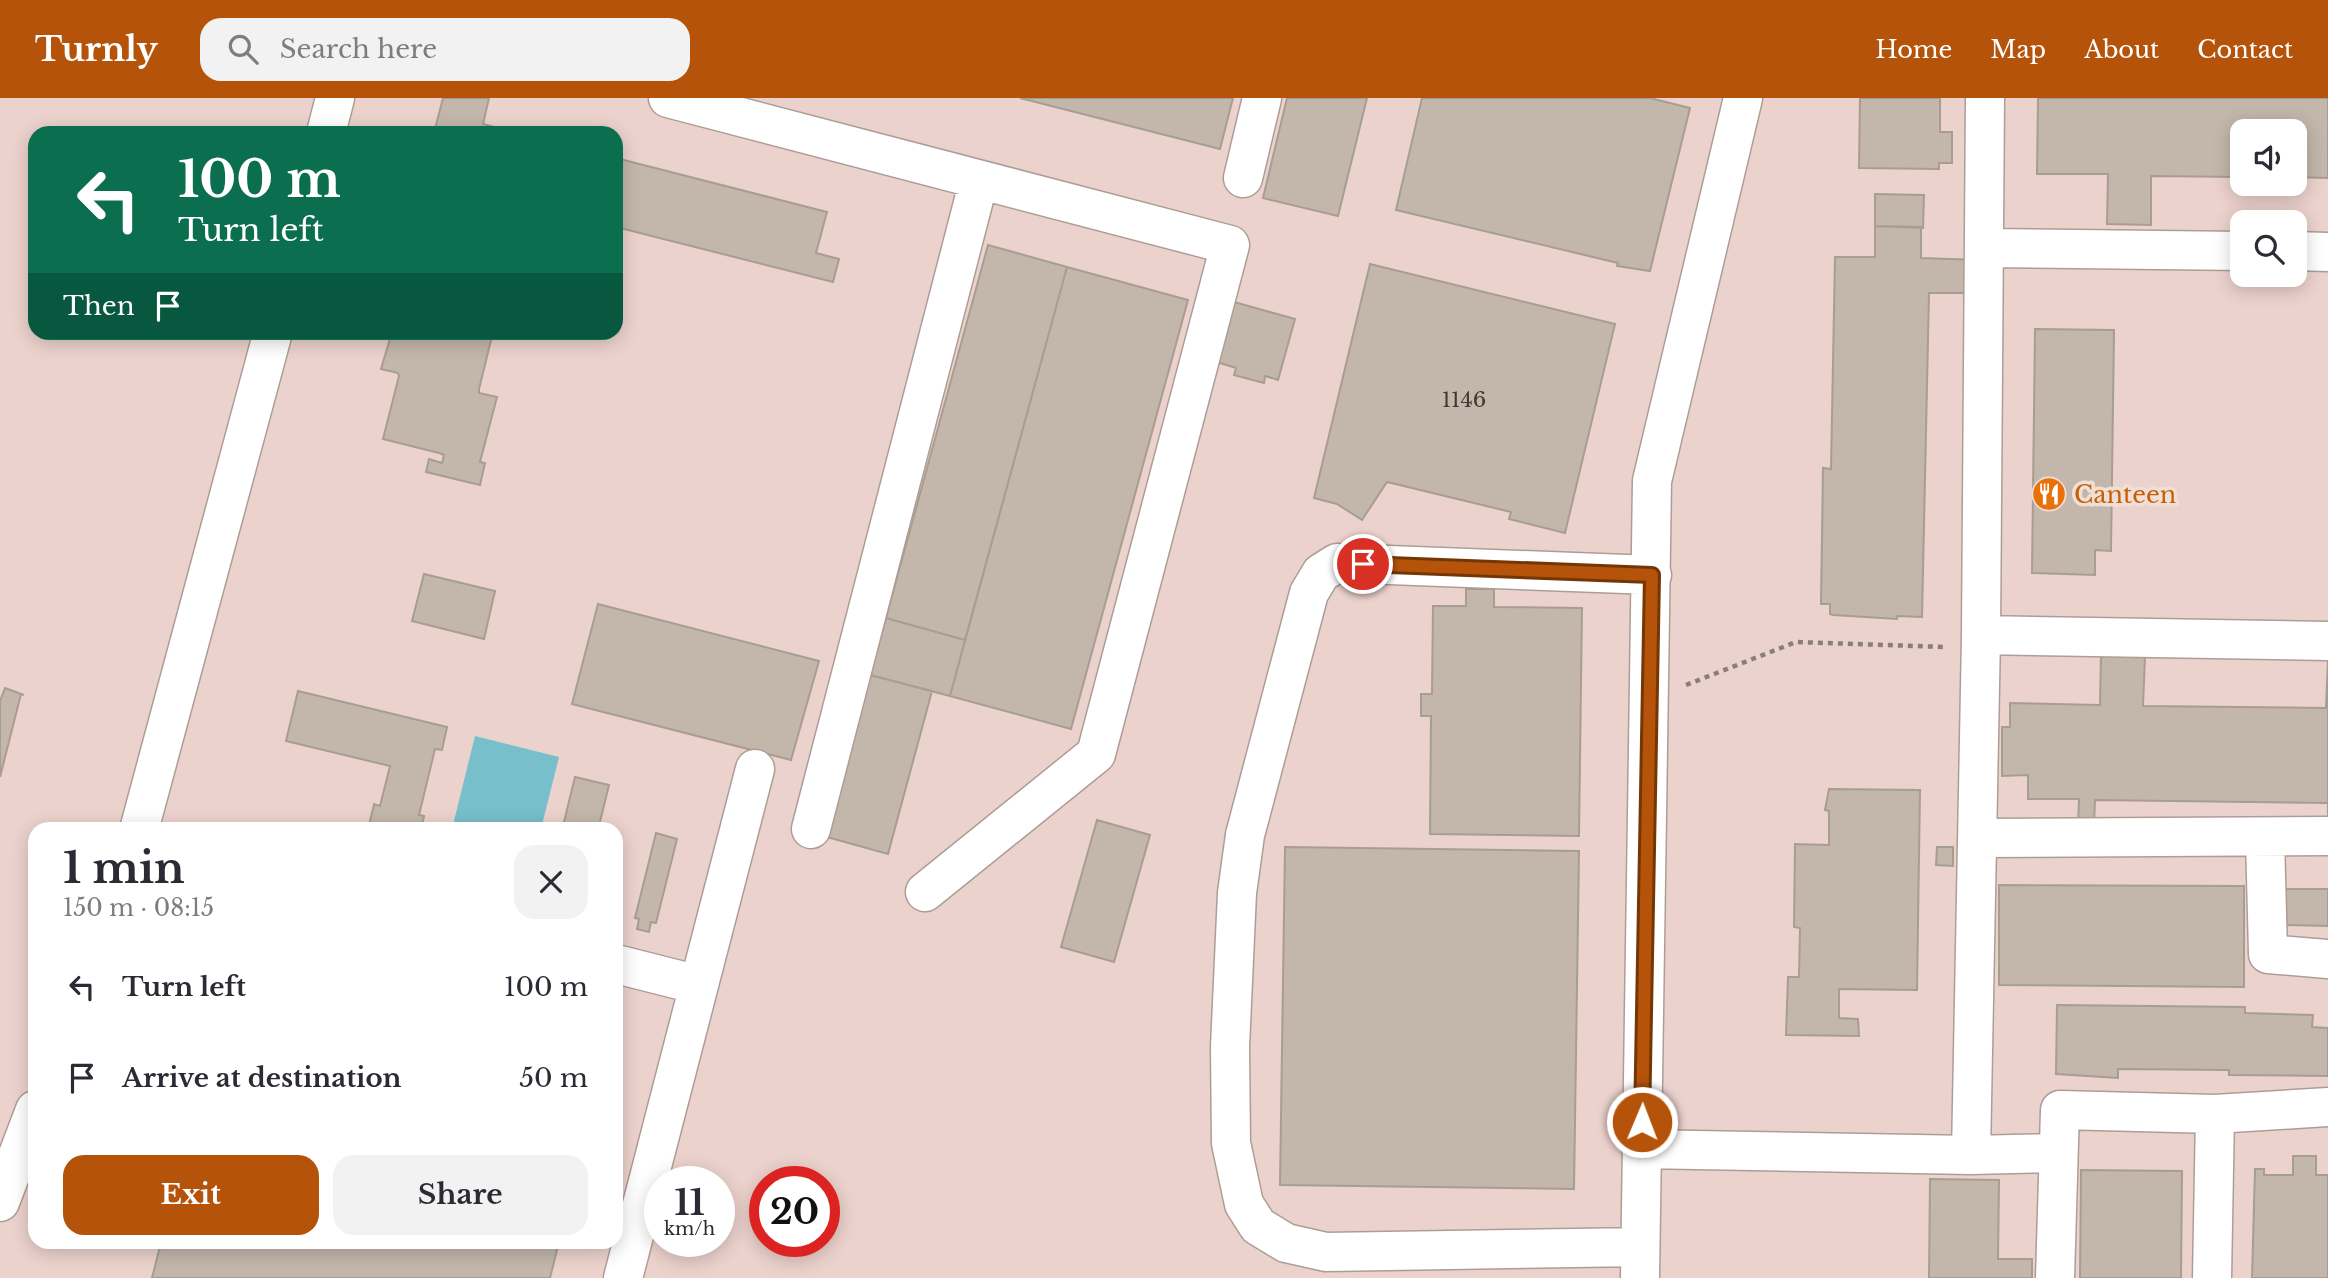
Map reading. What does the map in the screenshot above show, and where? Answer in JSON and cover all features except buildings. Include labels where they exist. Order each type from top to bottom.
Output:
[{"type":"lane","points":[[328,126],[335,98]]},
{"type":"lane","points":[[668,98],[1230,246],[1096,754],[925,892]]},
{"type":"lane","points":[[1243,178],[1262,98]]},
{"type":"lane","points":[[1652,575],[1336,564],[1321,573],[1310,593],[1245,835],[1237,893],[1230,1047],[1231,1143],[1244,1204],[1258,1226],[1286,1243],[1326,1252],[1640,1262],[1652,575],[1652,481],[1743,98]]},
{"type":"lane","points":[[1971,1155],[1981,642],[1985,98]]},
{"type":"lane","points":[[811,829],[979,180]]},
{"type":"lane","points":[[1984,248],[2230,251]]},
{"type":"lane","points":[[2307,251],[2328,252]]},
{"type":"lane","points":[[141,822],[270,340]]},
{"type":"lane","points":[[1981,642],[2328,641]]},
{"type":"lane","points":[[623,1278],[755,769]]},
{"type":"lane","points":[[1977,838],[2328,836]]},
{"type":"lane","points":[[2265,837],[2268,954],[2328,959]]},
{"type":"lane","points":[[623,966],[699,985]]},
{"type":"lane","points":[[2055,1278],[2060,1110],[2215,1114],[2328,1107]]},
{"type":"lane","points":[[2213,1278],[2215,1114]]},
{"type":"lane","points":[[0,1202],[28,1128]]},
{"type":"lane","points":[[1642,1149],[1971,1155],[2058,1153]]},
{"type":"path","points":[[1649,699],[1796,642],[1981,642]]},
{"type":"shaded area","points":[[0,98],[2328,98],[2328,1278],[0,1278]]},
{"type":"water","points":[[475,736],[559,757],[543,822],[454,822]]},
{"type":"place","name":"Canteen","points":[[2049,494]]},
{"type":"route","points":[[1363,564],[1652,575],[1642,1122]]}]
